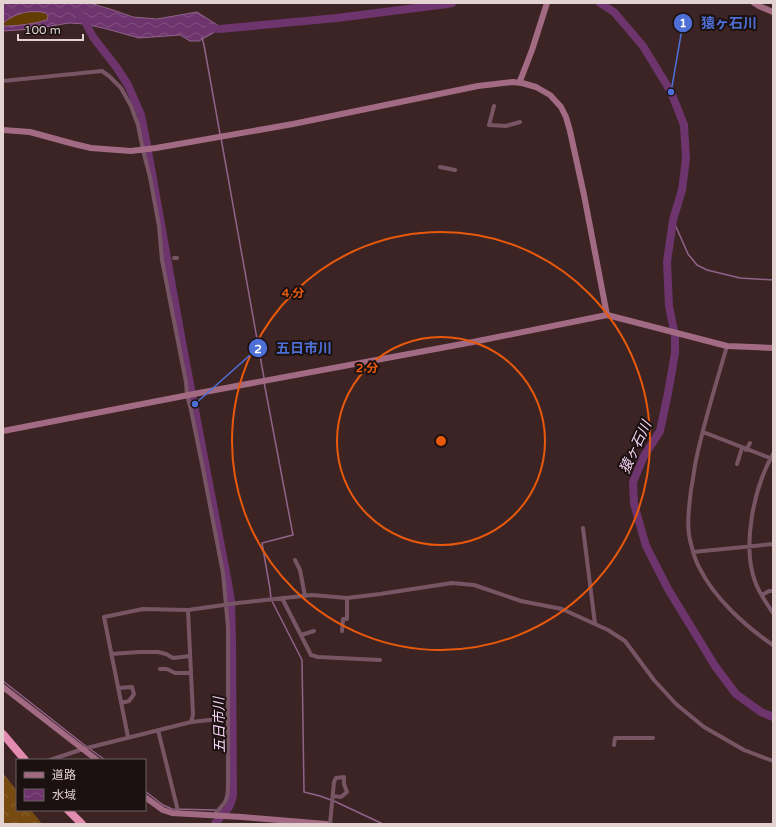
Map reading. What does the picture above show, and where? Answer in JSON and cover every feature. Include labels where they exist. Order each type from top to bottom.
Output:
[{"type":"highway","points":[[3,734],[24,759]]},
{"type":"highway","points":[[69,811],[82,824]]},
{"type":"street","points":[[522,83],[520,81],[547,3]]},
{"type":"street","points":[[754,3],[773,12]]},
{"type":"street","points":[[3,81],[102,71],[110,76],[121,88],[131,106],[138,125],[150,177],[159,226],[162,260],[201,456],[223,573],[227,605],[228,796],[216,812],[216,816]]},
{"type":"street","points":[[3,130],[30,132],[91,148],[131,151],[144,150],[292,124],[478,86],[513,82],[536,87],[550,95],[561,107],[566,117],[584,195],[607,315]]},
{"type":"street","points":[[494,106],[489,125],[506,126],[520,122]]},
{"type":"street","points":[[440,167],[455,170]]},
{"type":"street","points":[[3,431],[188,395],[450,347],[607,315],[727,346],[773,348]]},
{"type":"street","points":[[727,346],[696,462],[688,524],[690,543],[698,566],[704,577],[719,597],[747,626],[773,645]]},
{"type":"street","points":[[703,432],[770,458]]},
{"type":"street","points":[[737,464],[744,449],[750,443]]},
{"type":"street","points":[[773,454],[763,476],[752,514],[750,546],[751,561],[756,584],[773,613]]},
{"type":"street","points":[[583,528],[596,624]]},
{"type":"street","points":[[693,552],[773,544]]},
{"type":"street","points":[[294,560],[300,570],[305,596]]},
{"type":"street","points":[[128,737],[104,617],[143,609],[188,610],[312,595],[347,598],[452,583],[474,585],[521,601],[562,609],[608,630],[625,641],[654,680],[676,704],[704,727],[744,750],[773,761]]},
{"type":"street","points":[[762,595],[773,591]]},
{"type":"street","points":[[282,598],[311,655],[318,658],[380,660]]},
{"type":"street","points":[[342,631],[343,619],[347,619],[347,598]]},
{"type":"street","points":[[188,610],[193,715],[191,722]]},
{"type":"street","points":[[301,635],[314,631]]},
{"type":"street","points":[[111,654],[158,652],[173,658],[190,656]]},
{"type":"street","points":[[160,669],[167,669],[175,673],[191,673]]},
{"type":"street","points":[[3,686],[96,759]]},
{"type":"street","points":[[118,688],[132,687],[134,694],[129,701],[121,703]]},
{"type":"street","points":[[53,759],[83,749],[191,722],[228,718]]},
{"type":"street","points":[[158,730],[178,813]]},
{"type":"street","points":[[614,745],[615,738],[653,738]]},
{"type":"street","points":[[330,824],[334,782],[336,778],[344,777],[344,784],[347,792],[341,797],[333,796]]},
{"type":"street","points":[[146,797],[163,810],[172,813],[232,816],[326,824]]},
{"type":"shaded area","points":[[31,11],[45,13],[48,16],[48,20],[37,23],[3,26],[3,23],[9,19]]},
{"type":"green space","points":[[3,773],[16,790],[16,811],[32,811],[42,824],[3,824]]},
{"type":"water","points":[[3,3],[89,3],[133,17],[157,19],[197,12],[222,28],[199,41],[190,41],[180,35],[139,38],[85,24],[69,23],[33,29],[3,31],[3,26],[36,23],[47,20],[48,16],[46,13],[35,11],[18,14],[3,23]]},
{"type":"waterway","name":"猿ヶ石川","points":[[210,28],[220,29],[337,18],[452,3]]},
{"type":"waterway","name":"猿ヶ石川","points":[[600,3],[614,12],[643,46],[671,92],[684,125],[686,159],[682,190],[673,220],[667,262],[669,306],[675,336],[675,353],[660,431],[644,456],[633,482],[634,504],[646,546],[668,589],[715,666],[736,694],[761,712],[773,717]]},
{"type":"waterway","points":[[729,3],[738,3]]},
{"type":"waterway","name":"五日市川","points":[[80,16],[83,18],[93,37],[128,85],[141,115],[228,583],[231,601],[232,641],[233,795],[229,808],[215,824]]},
{"type":"waterway","points":[[202,38],[220,134]]},
{"type":"waterway","points":[[221,138],[264,378]]},
{"type":"waterway","points":[[673,220],[688,254],[697,265],[707,270],[740,278],[773,280]]},
{"type":"waterway","points":[[264,382],[293,535],[262,543],[271,599],[302,660],[304,792],[331,800]]},
{"type":"waterway","points":[[3,681],[87,747]]},
{"type":"waterway","points":[[90,749],[104,759]]},
{"type":"waterway","points":[[146,792],[163,805],[172,809],[216,810]]},
{"type":"waterway","points":[[334,801],[383,824]]},
{"type":"waterway","name":"五日市川","points":[[220,810],[228,810]]},
{"type":"place","name":"猿ヶ石川","points":[[671,92]]},
{"type":"place","name":"五日市川","points":[[195,404]]}]
